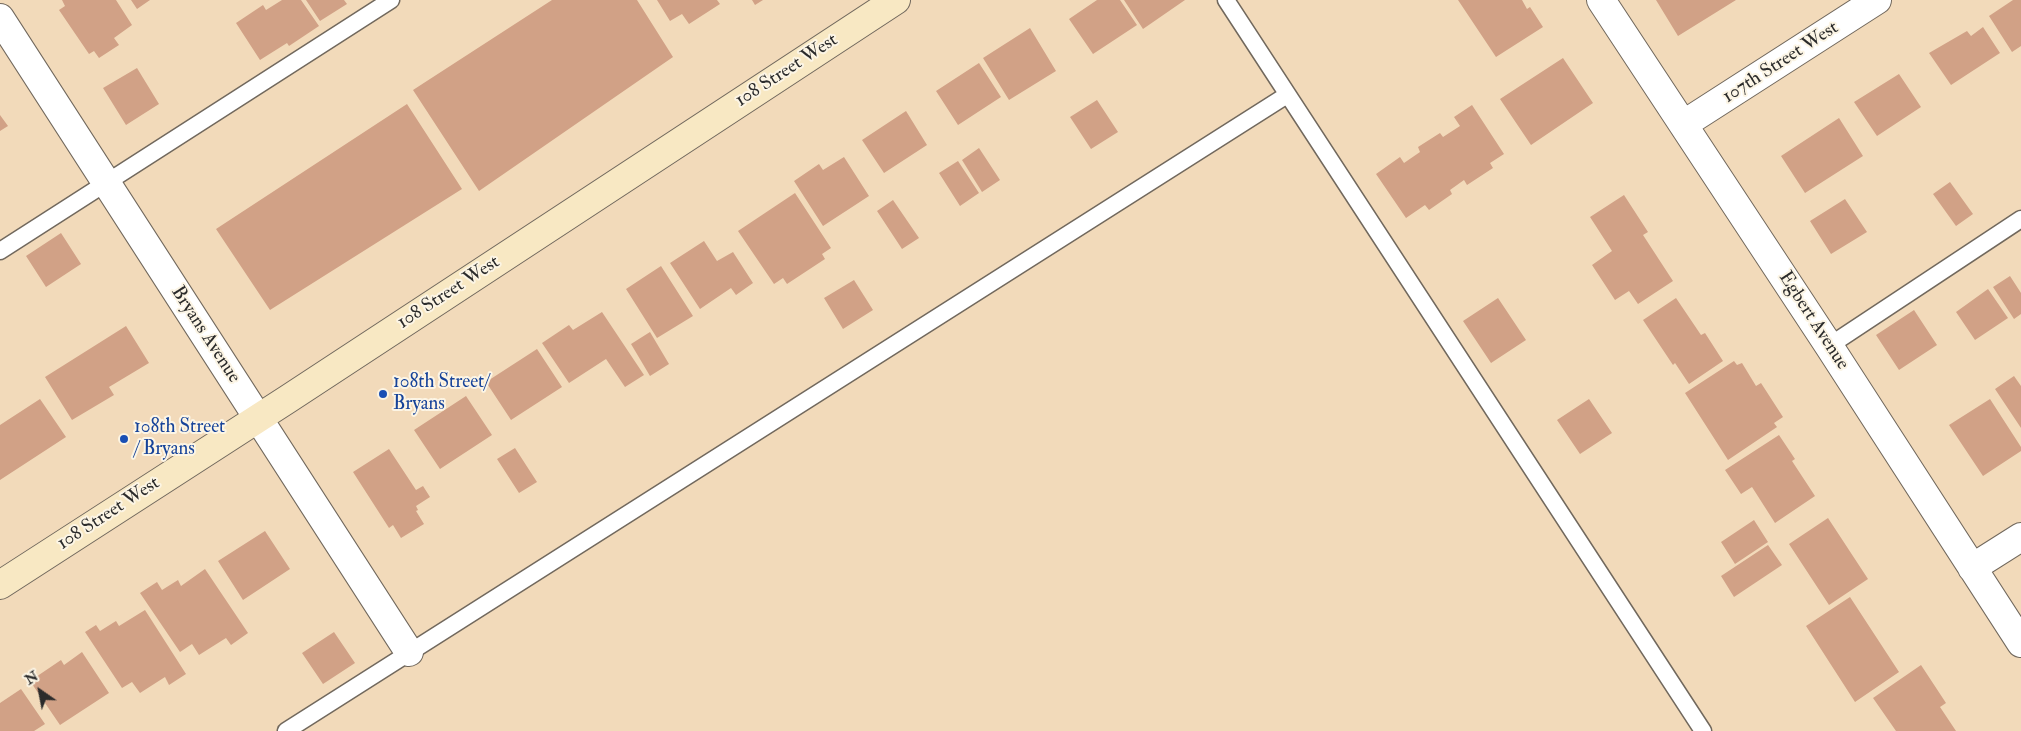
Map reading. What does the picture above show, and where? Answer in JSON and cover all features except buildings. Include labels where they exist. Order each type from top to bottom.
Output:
[{"type":"street","name":"108 Street West","points":[[0,585],[896,0]]},
{"type":"street","name":"Egbert Avenue","points":[[1601,0],[1684,124],[2021,643]]},
{"type":"street","name":"107th Street West","points":[[1684,124],[1877,0]]},
{"type":"street","name":"Bryans Avenue","points":[[0,18],[409,652]]},
{"type":"street","points":[[1972,568],[2021,537]]},
{"type":"lane","points":[[0,251],[391,0]]},
{"type":"lane","points":[[1226,0],[1703,731]]},
{"type":"lane","points":[[286,731],[1287,95]]},
{"type":"lane","points":[[1829,346],[2021,219]]},
{"type":"place","name":"108th Street/ Bryans","points":[[383,394]]},
{"type":"place","name":"108th Street / Bryans","points":[[124,439]]}]
